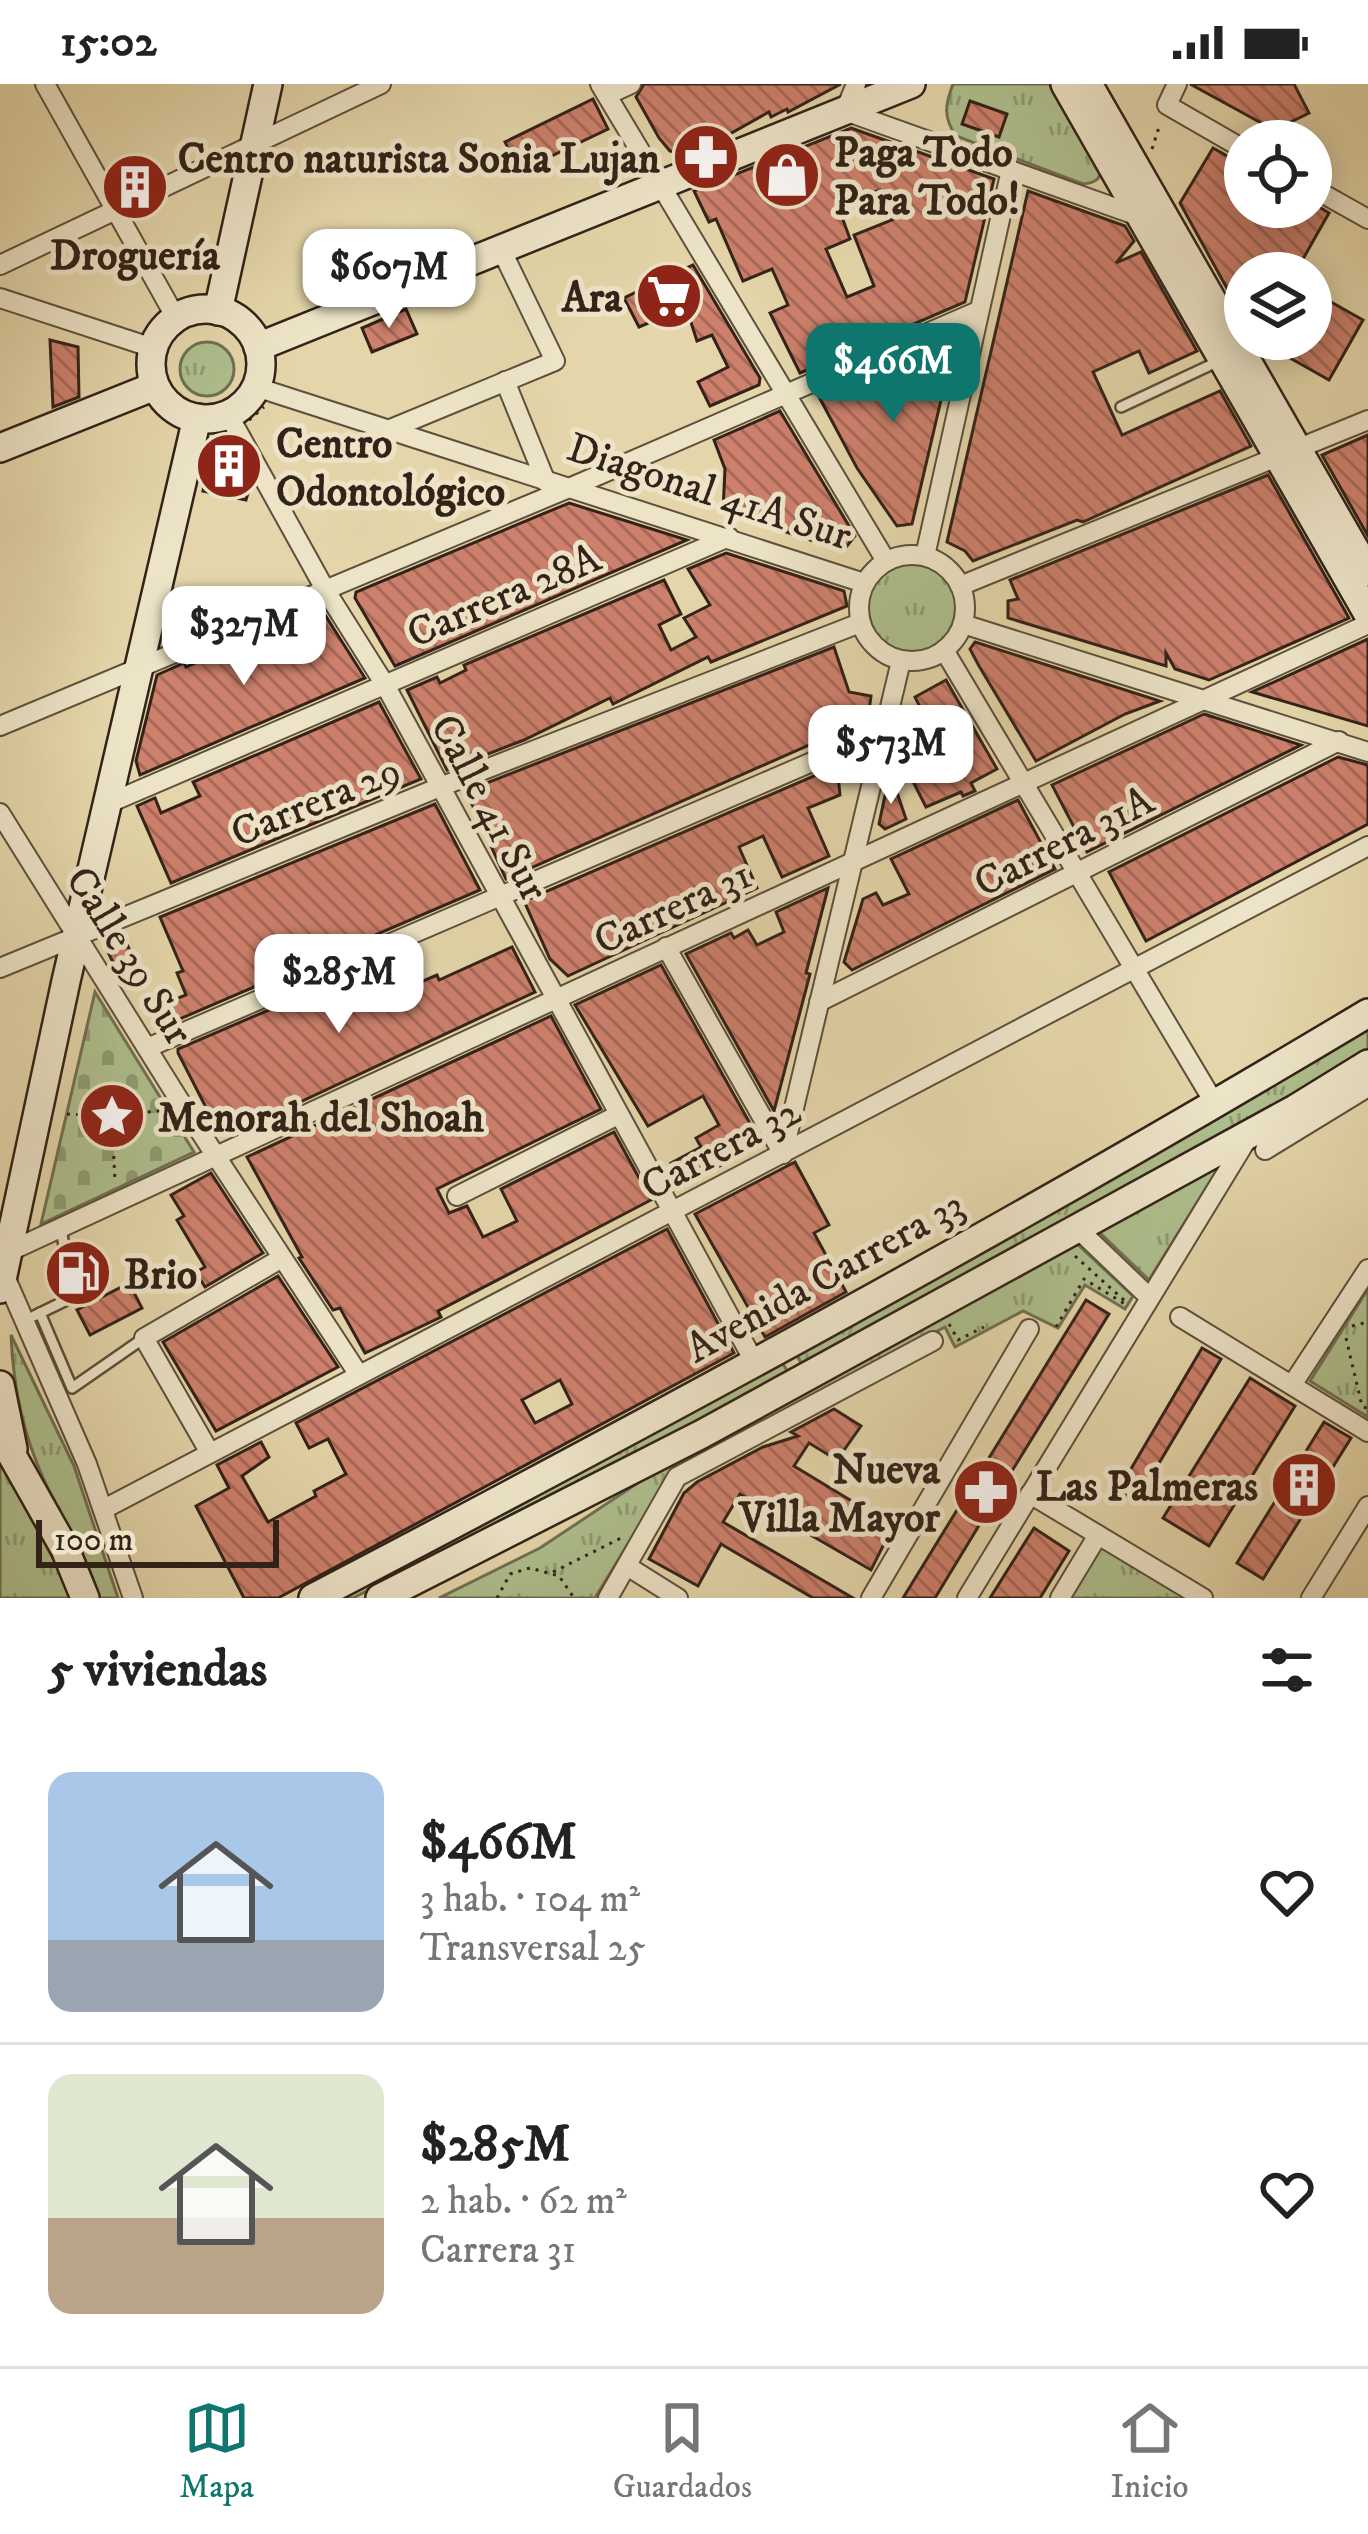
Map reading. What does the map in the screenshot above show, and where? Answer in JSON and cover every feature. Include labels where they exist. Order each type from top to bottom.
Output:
[{"type":"main road","points":[[220,304],[268,84]]},
{"type":"main road","points":[[265,344],[911,84]]},
{"type":"main road","points":[[1065,84],[1222,360],[1368,572]]},
{"type":"main road","points":[[1088,84],[1368,614]]},
{"type":"main road","points":[[147,389],[153,348],[166,326],[189,312],[220,304]]},
{"type":"main road","points":[[220,304],[265,344]]},
{"type":"main road","points":[[147,389],[195,426],[232,421],[249,398],[263,390],[265,344]]},
{"type":"main road","points":[[0,448],[147,389]]},
{"type":"main road","points":[[3,1270],[195,426]]},
{"type":"main road","name":"Avenida Carrera 33","points":[[313,1598],[755,1363],[1368,1013]]},
{"type":"main road","name":"Avenida Carrera 33","points":[[380,1598],[414,1589],[1257,1142],[1368,1064]]},
{"type":"main road","points":[[0,1385],[21,1467]]},
{"type":"main road","points":[[0,1434],[85,1598]]},
{"type":"street","points":[[45,84],[176,318]]},
{"type":"street","points":[[0,265],[381,84]]},
{"type":"street","points":[[631,84],[603,90],[886,561]]},
{"type":"street","points":[[856,84],[845,111],[1141,217]]},
{"type":"street","points":[[1177,84],[1167,105],[1224,138]]},
{"type":"street","points":[[926,556],[1011,170]]},
{"type":"street","points":[[1332,199],[1368,219]]},
{"type":"street","points":[[388,430],[555,361],[501,249]]},
{"type":"street","points":[[0,298],[153,348]]},
{"type":"street","points":[[0,726],[978,311]]},
{"type":"street","points":[[506,381],[546,482]]},
{"type":"street","name":"Diagonal 41A Sur","points":[[263,390],[864,583]]},
{"type":"street","points":[[961,586],[1368,420]]},
{"type":"street","name":"Calle 41 Sur","points":[[232,421],[384,683],[755,1363]]},
{"type":"street","name":"Carrera 28A","points":[[107,803],[729,537]]},
{"type":"street","points":[[926,556],[940,562],[961,586],[963,624],[944,650],[916,662],[901,661],[875,647],[860,623],[864,583],[886,561],[926,556]]},
{"type":"street","name":"Carrera 29","points":[[0,968],[860,623]]},
{"type":"street","name":"Carrera 31","points":[[3,1270],[61,1228],[1368,623]]},
{"type":"street","points":[[963,624],[1368,752]]},
{"type":"street","points":[[944,650],[1215,1104]]},
{"type":"street","points":[[783,1154],[901,661]]},
{"type":"street","points":[[147,1048],[884,731]]},
{"type":"street","name":"Carrera 31A","points":[[819,1002],[1339,742]]},
{"type":"street","name":"Calle 39 Sur","points":[[0,813],[8,841],[77,937],[359,1376]]},
{"type":"street","name":"Carrera 32","points":[[104,1509],[1368,846]]},
{"type":"street","points":[[666,947],[783,1154]]},
{"type":"street","points":[[967,1598],[1149,1297],[1257,1142],[1368,1087]]},
{"type":"street","points":[[457,1196],[618,1115]]},
{"type":"street","points":[[1073,1239],[1149,1297]]},
{"type":"street","points":[[210,1453],[144,1338],[282,1258]]},
{"type":"street","points":[[1292,1385],[1368,1269]]},
{"type":"street","points":[[3,1270],[31,1318],[133,1598]]},
{"type":"street","points":[[1180,1317],[1368,1432]]},
{"type":"street","points":[[872,1598],[1029,1329]]},
{"type":"street","points":[[608,1598],[677,1477],[933,1341]]},
{"type":"street","points":[[1030,1494],[1203,1598]]},
{"type":"street","points":[[1311,1598],[1368,1506]]},
{"type":"street","points":[[1060,1598],[1098,1535]]},
{"type":"street","points":[[627,1566],[678,1598]]},
{"type":"lane","points":[[1121,407],[1222,360]]},
{"type":"lane","points":[[61,1228],[68,1268]]},
{"type":"lane","points":[[71,1285],[73,1297],[31,1318],[72,1388],[144,1338]]},
{"type":"path","points":[[1153,147],[1167,105]]},
{"type":"path","points":[[220,304],[250,311],[265,344]]},
{"type":"path","points":[[147,389],[158,416],[195,426]]},
{"type":"path","points":[[232,421],[261,411],[263,390]]},
{"type":"path","points":[[67,1114],[112,1116],[168,1110]]},
{"type":"path","points":[[112,1116],[112,1173],[124,1199]]},
{"type":"path","points":[[1055,1327],[1084,1280],[1132,1307],[1073,1239]]},
{"type":"path","points":[[946,1317],[958,1340],[985,1328]]},
{"type":"path","points":[[1368,1322],[1343,1328],[1362,1406],[1368,1409]]},
{"type":"path","points":[[553,1572],[628,1535]]},
{"type":"path","points":[[497,1598],[510,1574],[537,1568],[553,1572],[574,1598]]},
{"type":"green space","points":[[953,84],[1050,84],[1101,168],[1098,178],[1083,184],[956,136],[947,111]]},
{"type":"green space","points":[[207,342],[226,350],[234,369],[226,388],[207,396],[188,388],[180,369],[188,350]]},
{"type":"green space","points":[[912,564],[929,567],[943,577],[953,591],[953,625],[943,639],[929,649],[912,652],[895,649],[881,639],[871,625],[868,608],[871,591],[881,577],[895,567]]},
{"type":"green space","points":[[95,992],[194,1152],[41,1224]]},
{"type":"green space","points":[[1368,1023],[1368,1056],[805,1369],[794,1351]]},
{"type":"green space","points":[[1222,1162],[1149,1280],[1097,1230]]},
{"type":"green space","points":[[1075,1242],[1133,1296],[1125,1309],[1085,1285],[1058,1328],[1023,1311],[955,1347],[945,1327],[671,1473],[595,1598],[439,1598],[540,1548],[680,1455]]},
{"type":"green space","points":[[1368,1289],[1368,1417],[1310,1381]]},
{"type":"green space","points":[[11,1335],[74,1466],[118,1598],[99,1598],[82,1552],[37,1463],[20,1409]]},
{"type":"green space","points":[[780,1359],[791,1377],[353,1598],[338,1598]]},
{"type":"green space","points":[[0,1460],[64,1579],[71,1598],[0,1598]]},
{"type":"green space","points":[[1097,1545],[1187,1598],[1065,1598]]},
{"type":"building","points":[[644,84],[841,84],[788,112],[771,117],[769,112],[726,136],[676,152],[659,138],[636,97]]},
{"type":"building","points":[[1190,84],[1294,84],[1309,113],[1295,120],[1256,120]]},
{"type":"building","points":[[593,99],[608,129],[520,171],[505,142]]},
{"type":"building","points":[[970,101],[1007,114],[999,137],[962,124]]},
{"type":"building","points":[[851,128],[994,179],[965,302],[800,373],[770,313],[788,305],[772,269],[743,281],[716,219],[709,222],[694,191]],"holes":[[[880,190],[892,220],[854,235],[874,286],[847,297],[826,249],[850,239],[838,206]]]},
{"type":"building","points":[[1213,148],[1224,154],[1224,228],[1320,228],[1307,252],[1224,252],[1224,283],[1180,203]]},
{"type":"building","points":[[1028,191],[1125,226],[1134,241],[1116,263],[1141,252],[1197,351],[1149,373],[1139,351],[1093,372],[1122,435],[1220,391],[1251,446],[1083,522],[1077,520],[973,561],[947,542]]},
{"type":"building","points":[[693,265],[760,378],[759,385],[710,406],[698,382],[728,367],[712,335],[697,341],[686,307],[639,327],[624,298]]},
{"type":"building","points":[[1332,303],[1363,320],[1329,380],[1294,360],[1332,360]]},
{"type":"building","points":[[406,309],[417,334],[372,352],[362,328]]},
{"type":"building","points":[[956,336],[912,524],[897,526],[857,468],[818,395]]},
{"type":"building","points":[[50,340],[78,347],[79,397],[53,407]]},
{"type":"building","points":[[780,411],[855,536],[843,551],[723,511],[725,469],[714,440]]},
{"type":"building","points":[[1368,435],[1368,536],[1322,455]]},
{"type":"building","name":"Centro Odontológico","points":[[230,445],[251,483],[246,500],[203,491],[211,449]]},
{"type":"building","points":[[1268,475],[1349,618],[1209,680],[1175,669],[1166,653],[1166,666],[1008,618],[1008,601],[1018,599],[1010,580]]},
{"type":"building","points":[[569,503],[687,540],[395,666],[355,598],[356,592]]},
{"type":"building","points":[[726,553],[844,591],[847,606],[711,662],[708,657],[613,704],[610,698],[524,740],[447,770],[407,690],[437,677],[440,683],[466,670],[464,665],[664,580],[681,614],[659,625],[671,650],[696,637],[684,618],[710,605],[688,569]]},
{"type":"building","points":[[320,607],[365,678],[140,775],[136,761],[157,675],[184,663],[186,667]]},
{"type":"building","points":[[1368,639],[1368,726],[1252,692]]},
{"type":"building","points":[[975,642],[1160,701],[1036,761],[970,649]]},
{"type":"building","points":[[834,647],[849,692],[871,696],[868,719],[506,879],[466,791]]},
{"type":"building","points":[[946,680],[997,769],[971,783],[975,791],[926,807],[898,752],[902,732],[920,736],[908,714],[920,707],[915,697]]},
{"type":"building","points":[[379,702],[421,779],[171,883],[137,806],[155,798],[161,813],[200,796],[193,782]]},
{"type":"building","points":[[1204,714],[1301,745],[1087,852],[1052,785]]},
{"type":"building","points":[[1338,757],[1368,765],[1368,824],[1146,941],[1109,872]]},
{"type":"building","points":[[837,766],[840,795],[808,808],[829,856],[782,877],[763,836],[739,847],[757,888],[568,976],[550,959],[524,901]]},
{"type":"building","points":[[890,772],[906,819],[885,829],[879,824]]},
{"type":"building","points":[[1018,800],[1055,869],[852,970],[844,962],[863,899],[876,893],[883,905],[909,894],[891,859]]},
{"type":"building","points":[[435,804],[480,890],[175,1021],[168,1002],[186,995],[177,973],[183,971],[160,917]]},
{"type":"building","points":[[828,888],[774,1111],[686,954],[748,930],[757,945],[784,932],[776,912]]},
{"type":"building","points":[[125,939],[141,978],[124,985],[108,952]]},
{"type":"building","points":[[512,947],[535,992],[234,1133],[217,1129],[178,1053],[178,1049],[380,962],[395,993],[437,975],[439,980]]},
{"type":"building","points":[[661,965],[761,1143],[684,1186],[671,1163],[701,1147],[696,1138],[719,1125],[703,1096],[648,1126],[575,1005]]},
{"type":"building","points":[[551,1016],[601,1109],[437,1189],[449,1213],[467,1206],[483,1237],[517,1221],[501,1189],[614,1132],[651,1200],[438,1311],[441,1317],[365,1353],[340,1308],[333,1310],[299,1258],[247,1157]]},
{"type":"building","points":[[795,1162],[829,1225],[814,1233],[846,1292],[765,1337],[695,1214]]},
{"type":"building","points":[[211,1173],[263,1253],[205,1287],[196,1272],[205,1267],[177,1220],[184,1216],[171,1195]]},
{"type":"building","points":[[667,1229],[734,1353],[278,1598],[244,1598],[196,1506],[229,1488],[217,1465],[261,1442],[269,1457],[242,1476],[268,1522],[346,1474],[328,1439],[309,1448],[296,1423]],"holes":[[[560,1380],[572,1404],[535,1423],[522,1400]]]},
{"type":"building","points":[[278,1276],[338,1367],[216,1431],[163,1342]]},
{"type":"building","points":[[129,1283],[142,1308],[90,1335],[77,1310]]},
{"type":"building","points":[[1086,1300],[1109,1314],[1002,1487],[996,1483],[982,1505],[989,1509],[935,1598],[903,1598]]},
{"type":"building","points":[[1202,1348],[1221,1359],[1136,1502],[1118,1491]]},
{"type":"building","points":[[1250,1378],[1295,1406],[1209,1546],[1163,1518]]},
{"type":"building","points":[[834,1409],[861,1426],[837,1460],[809,1443],[794,1466],[893,1526],[871,1570],[740,1494],[723,1522],[853,1598],[813,1598],[721,1544],[698,1586],[649,1559],[684,1493],[697,1482],[763,1447],[798,1436],[791,1432]]},
{"type":"building","points":[[1324,1422],[1351,1438],[1263,1579],[1237,1563]]},
{"type":"building","points":[[1034,1528],[1069,1551],[1040,1598],[990,1598]]},
{"type":"place","name":"Centro naturista Sonia Lujan","points":[[706,157]]},
{"type":"place","name":"Paga Todo Para Todo!","points":[[787,175]]},
{"type":"place","name":"Droguería","points":[[135,187]]},
{"type":"place","name":"Ara","points":[[669,296]]},
{"type":"place","name":"Centro Odontológico","points":[[229,466]]},
{"type":"place","name":"Menorah del Shoah","points":[[112,1116]]},
{"type":"place","name":"Brio","points":[[78,1273]]},
{"type":"place","name":"Las Palmeras","points":[[1304,1485]]},
{"type":"place","name":"Nueva Villa Mayor","points":[[986,1492]]}]
